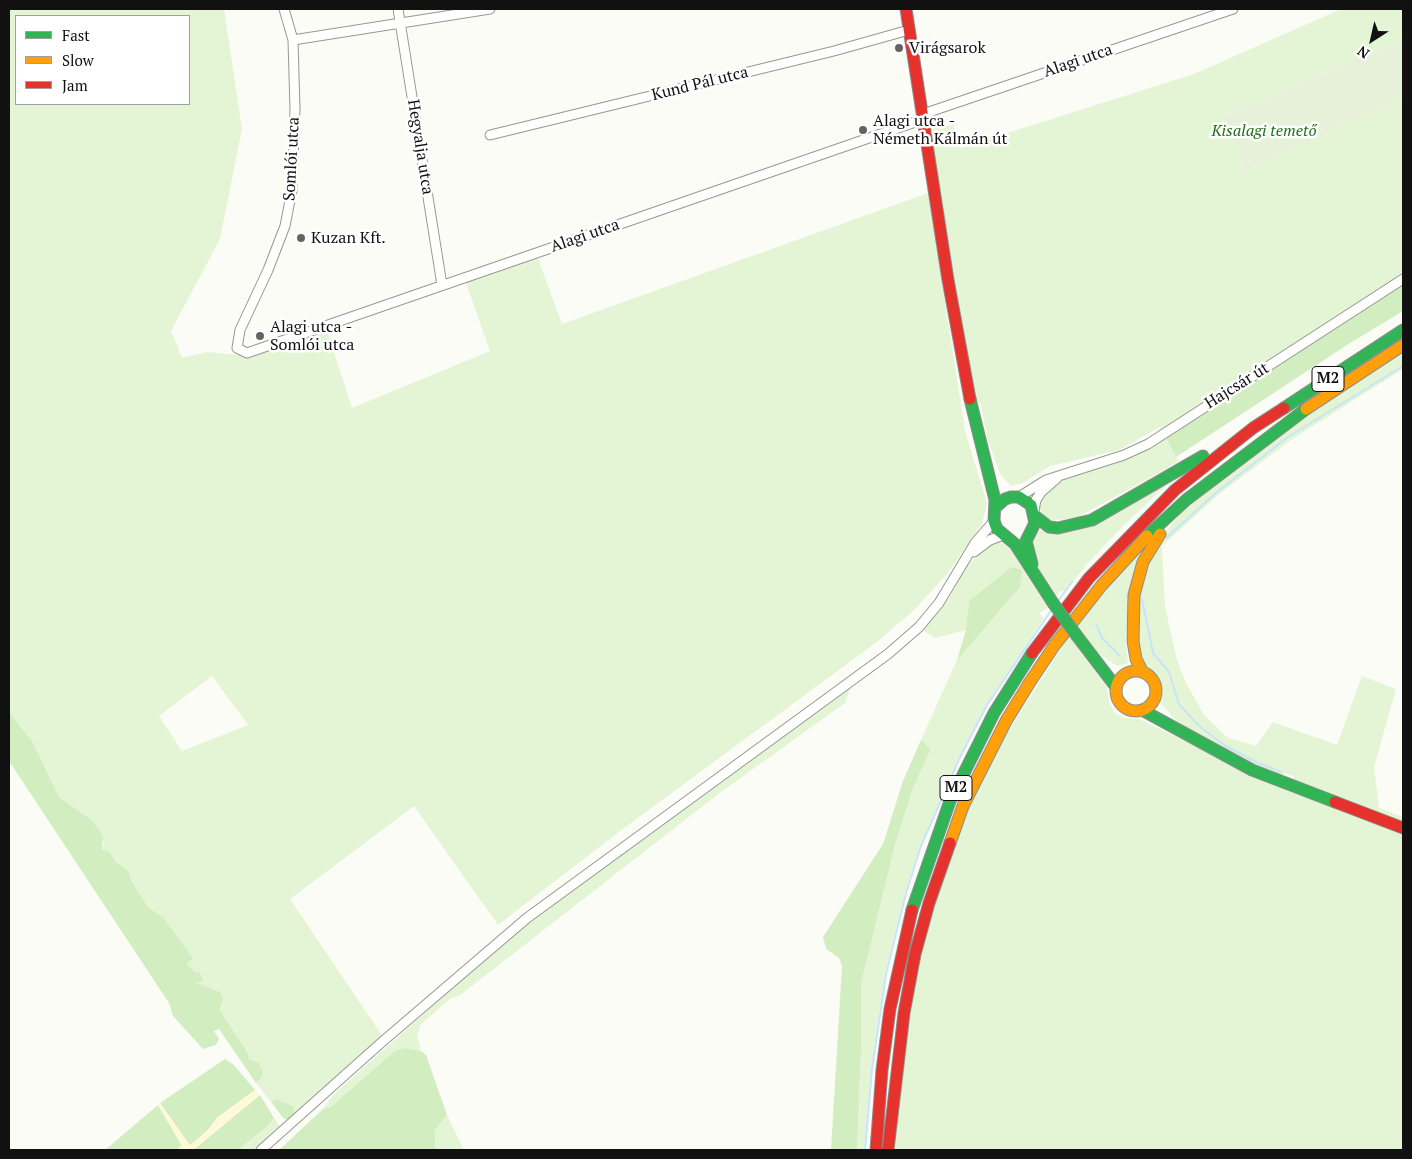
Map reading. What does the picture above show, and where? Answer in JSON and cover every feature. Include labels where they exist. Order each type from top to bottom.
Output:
[{"type":"main road","points":[[906,9],[948,280],[983,454],[996,508],[994,522],[1116,687]]},
{"type":"main road","name":"M2","points":[[876,1150],[882,1070],[890,1009],[902,950],[932,848],[970,758],[1017,675],[1042,638],[1089,578],[1175,490],[1253,428],[1403,330]]},
{"type":"main road","name":"M2","points":[[888,1150],[896,1071],[915,954],[944,855],[964,806],[1006,721],[1054,646],[1106,580],[1177,508],[1226,467],[1293,417],[1403,345]]},
{"type":"main road","points":[[983,454],[999,486],[1015,497],[1026,500],[1035,514],[1049,527],[1058,528],[1092,520],[1253,428]]},
{"type":"main road","points":[[996,508],[1005,499],[1015,497]]},
{"type":"main road","points":[[1142,710],[1154,700],[1156,686],[1153,680],[1142,671],[1136,659],[1132,618],[1136,585],[1150,548],[1177,508]]},
{"type":"main road","points":[[1035,514],[1035,522],[1029,533],[1027,547],[1038,580]]},
{"type":"main road","points":[[1006,536],[1016,538],[1029,533]]},
{"type":"main road","points":[[1090,651],[1113,668],[1127,672],[1142,671]]},
{"type":"main road","points":[[1127,672],[1122,676],[1116,687],[1116,697],[1122,706],[1132,711],[1142,710],[1252,770],[1403,828]]},
{"type":"main road","points":[[1154,700],[1167,716],[1187,733]]},
{"type":"street","name":"Somlói utca","points":[[247,353],[237,348],[240,330],[268,270],[285,226],[294,167],[293,40],[284,9]]},
{"type":"street","name":"Hegyalja utca","points":[[398,9],[442,285]]},
{"type":"street","points":[[293,40],[490,9]]},
{"type":"street","name":"Alagi utca","points":[[247,353],[1233,9]]},
{"type":"street","name":"Kund Pál utca","points":[[490,135],[834,51],[909,30]]},
{"type":"street","name":"Hajcsár út","points":[[1015,497],[1046,480],[1124,455],[1148,444],[1403,279]]},
{"type":"street","name":"Hajcsár út","points":[[1035,514],[1036,500],[1041,492],[1061,475]]},
{"type":"street","points":[[261,1150],[382,1042],[527,918],[888,654],[930,616],[975,543],[994,522]]},
{"type":"street","points":[[964,560],[981,546],[1006,536]]},
{"type":"green space","points":[[9,9],[224,9],[242,129],[220,239],[171,331],[182,358],[207,352],[249,356],[327,331],[352,408],[490,351],[465,280],[537,256],[562,324],[928,193],[965,431],[987,503],[982,524],[947,574],[913,611],[877,642],[620,831],[498,925],[414,806],[290,899],[383,1037],[353,1061],[296,1115],[293,1106],[276,1099],[271,1102],[256,1083],[262,1077],[247,1059],[249,1055],[220,1010],[222,1005],[196,982],[199,971],[196,974],[185,963],[163,917],[148,907],[131,880],[129,871],[116,862],[109,851],[102,850],[104,843],[93,821],[59,797],[32,741],[9,712]],"holes":[[[212,676],[248,725],[182,751],[159,716]]]},
{"type":"green space","points":[[1341,9],[1403,9],[1403,39],[1222,116],[1244,172],[1403,99],[1403,284],[1165,436],[1160,427],[1119,450],[1050,466],[1023,483],[1011,486],[1000,474],[987,437],[981,404],[974,400],[927,118],[933,113],[937,128],[953,125],[960,148],[1194,74]]},
{"type":"green space","name":"Kisalagi temető","points":[[1403,39],[1403,99],[1244,172],[1222,116]]},
{"type":"green space","points":[[1403,284],[1403,311],[1347,345],[1176,457],[1165,436]]},
{"type":"green space","points":[[1403,350],[1403,369],[1291,440],[1219,494],[1162,546],[1165,606],[1176,657],[1186,683],[1204,715],[1228,738],[1256,746],[1273,722],[1337,745],[1362,676],[1396,689],[1374,767],[1379,808],[1403,817],[1403,822],[1294,780],[1294,777],[1286,773],[1282,775],[1254,766],[1188,729],[1174,719],[1160,702],[1158,681],[1139,659],[1137,588],[1164,534],[1189,503],[1294,422]]},
{"type":"green space","points":[[1165,436],[1178,461],[1076,518],[1047,521],[1038,506],[1042,495],[1060,479],[1075,472],[1102,468],[1124,460]]},
{"type":"green space","points":[[1175,477],[1124,525],[1086,565],[1066,591],[1060,591],[1055,599],[1030,556],[1033,530],[1049,531]]},
{"type":"green space","points":[[998,541],[1009,547],[1048,608],[1039,613],[1044,618],[986,706],[959,757],[920,846],[905,893],[885,973],[871,1069],[864,1150],[857,1150],[861,1051],[861,984],[895,845],[913,788],[931,749],[921,740],[957,660],[1019,587],[969,601],[966,630],[936,638],[922,630],[949,599],[968,564]]},
{"type":"green space","points":[[1148,541],[1125,634],[1128,663],[1117,666],[1094,650],[1075,627]]},
{"type":"green space","points":[[1012,567],[1022,570],[1020,587],[957,660],[966,630],[969,601]]},
{"type":"green space","points":[[1069,636],[1107,687],[1110,705],[1116,714],[1124,718],[1139,719],[1283,789],[1403,834],[1403,1150],[895,1150],[909,996],[947,856],[993,755]]},
{"type":"green space","points":[[853,681],[845,703],[717,795],[459,996],[450,999],[421,1024],[417,1035],[421,1051],[405,1048],[331,1107],[323,1109],[332,1096],[530,919]]},
{"type":"green space","points":[[9,712],[32,741],[59,797],[93,821],[103,837],[102,850],[109,851],[116,862],[129,871],[131,880],[148,907],[163,917],[193,959],[186,963],[196,973],[199,971],[203,980],[196,983],[220,992],[223,999],[220,1010],[249,1055],[248,1059],[259,1063],[263,1071],[262,1077],[256,1083],[219,1029],[214,1031],[219,1039],[216,1045],[203,1049],[173,1016],[169,1003],[9,761]]},
{"type":"green space","points":[[921,740],[931,749],[913,788],[895,845],[861,984],[861,1051],[857,1150],[831,1150],[842,966],[839,958],[826,949],[823,937],[883,844],[903,781]]},
{"type":"green space","points":[[405,1048],[421,1051],[426,1055],[447,1115],[435,1130],[435,1150],[279,1150],[323,1109],[331,1107],[395,1051]]},
{"type":"green space","points":[[225,1059],[234,1065],[255,1090],[218,1117],[208,1130],[190,1146],[160,1103]]},
{"type":"green space","points":[[260,1095],[274,1118],[269,1125],[238,1150],[193,1150]]},
{"type":"green space","points":[[276,1099],[293,1106],[296,1115],[289,1120],[284,1119],[271,1102]]},
{"type":"green space","points":[[158,1105],[182,1146],[177,1150],[105,1150]]},
{"type":"green space","points":[[447,1115],[464,1150],[435,1150],[435,1130]]},
{"type":"green space","points":[[274,1118],[279,1125],[279,1131],[257,1150],[238,1150],[269,1125]]},
{"type":"sand","points":[[255,1090],[260,1095],[193,1150],[177,1150],[182,1145],[158,1105],[160,1103],[190,1145],[208,1130],[218,1117]]},
{"type":"waterway","points":[[1166,538],[1217,492],[1288,437],[1403,366]]},
{"type":"waterway","points":[[1058,601],[1072,582]]},
{"type":"waterway","points":[[1142,599],[1153,653],[1169,672],[1179,704],[1199,726],[1224,745],[1256,762],[1281,772]]},
{"type":"waterway","points":[[865,1150],[872,1069],[886,974],[906,893],[921,846],[960,757],[987,705],[1052,609]]},
{"type":"waterway","points":[[1096,624],[1102,638],[1119,655]]},
{"type":"traffic: fast","points":[[1284,408],[1403,330]]},
{"type":"traffic: fast","points":[[970,399],[995,500],[994,521],[997,529],[1015,544],[1053,603]]},
{"type":"traffic: fast","points":[[1147,536],[1186,500],[1306,409]]},
{"type":"traffic: fast","points":[[1035,516],[1049,527],[1058,528],[1092,520],[1203,456]]},
{"type":"traffic: fast","points":[[995,508],[1005,499],[1011,497],[1019,497],[1031,505],[1035,523],[1026,541],[1032,564]]},
{"type":"traffic: fast","points":[[1053,603],[1077,636]]},
{"type":"traffic: fast","points":[[1077,636],[1116,687]]},
{"type":"traffic: fast","points":[[912,910],[950,801],[994,713],[1032,653]]},
{"type":"traffic: fast","points":[[1142,710],[1252,770],[1335,802]]},
{"type":"traffic: slow","points":[[1306,409],[1403,345]]},
{"type":"traffic: slow","points":[[1142,671],[1136,659],[1133,641],[1134,595],[1143,562],[1160,534]]},
{"type":"traffic: slow","points":[[950,843],[963,806],[1006,721],[1030,682],[1054,646],[1101,586],[1147,536]]},
{"type":"traffic: slow","points":[[1140,671],[1147,674],[1153,680],[1156,691],[1155,699],[1147,708],[1140,711],[1132,711],[1125,708],[1117,699],[1116,687],[1119,680],[1128,672],[1140,671]]},
{"type":"traffic: jam","points":[[906,9],[948,280],[970,399]]},
{"type":"traffic: jam","points":[[1032,653],[1089,578],[1175,490],[1253,428],[1284,408]]},
{"type":"traffic: jam","points":[[1335,802],[1403,828]]},
{"type":"traffic: jam","points":[[888,1150],[904,1013],[915,954],[929,903],[950,843]]},
{"type":"traffic: jam","points":[[876,1150],[882,1070],[890,1009],[912,910]]},
{"type":"place","name":"Virágsarok","points":[[899,48]]},
{"type":"place","name":"Alagi utca - Németh Kálmán út","points":[[863,130]]},
{"type":"place","name":"Kuzan Kft.","points":[[301,238]]},
{"type":"place","name":"Alagi utca - Somlói utca","points":[[260,336]]}]
